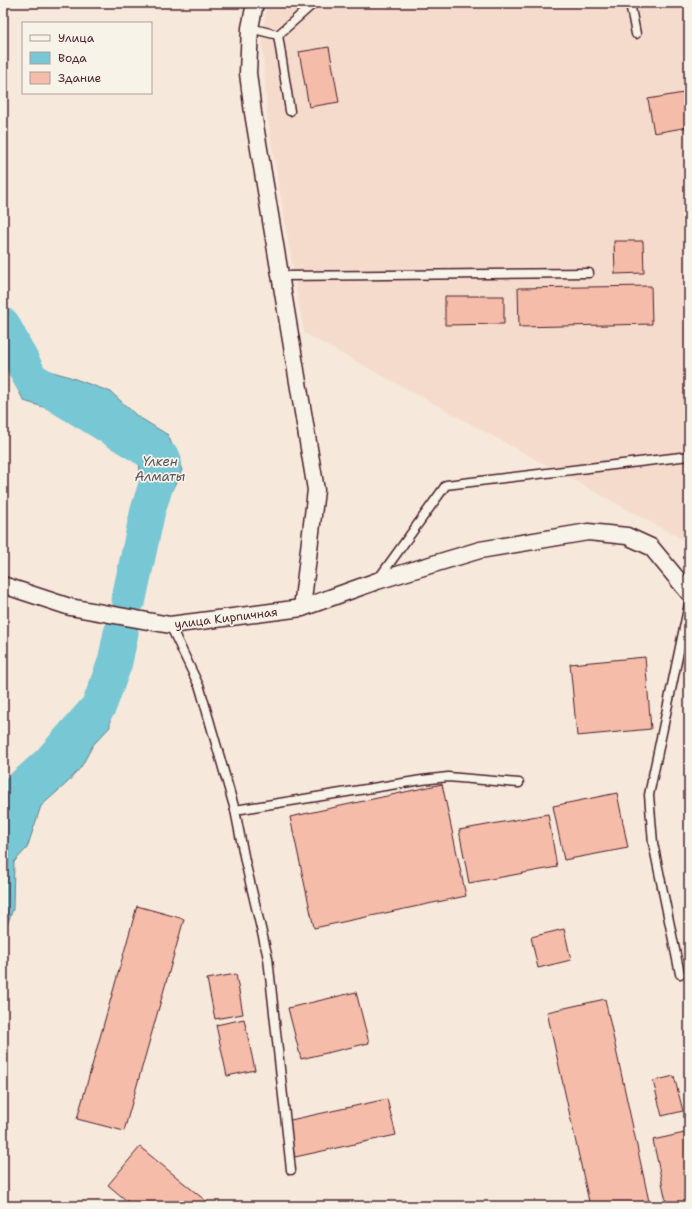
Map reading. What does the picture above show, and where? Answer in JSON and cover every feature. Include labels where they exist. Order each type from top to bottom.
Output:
[{"type":"street","points":[[255,3],[250,28],[248,73],[316,490],[302,608]]},
{"type":"street","name":"улица Кирпичная","points":[[3,585],[70,607],[170,625],[302,608],[377,581],[480,550],[588,532],[627,536],[651,547],[689,594]]},
{"type":"lane","points":[[278,35],[314,3]]},
{"type":"lane","points":[[630,3],[636,34]]},
{"type":"lane","points":[[250,28],[278,35]]},
{"type":"lane","points":[[278,35],[290,111]]},
{"type":"lane","points":[[280,276],[589,273]]},
{"type":"lane","points":[[377,581],[446,486],[689,456]]},
{"type":"lane","points":[[680,974],[653,843],[649,795],[689,604]]},
{"type":"lane","points":[[170,625],[200,688],[235,810],[245,861],[268,958],[291,1170]]},
{"type":"lane","points":[[235,810],[448,777],[519,783]]},
{"type":"shaded area","points":[[267,3],[689,3],[689,543],[304,333],[267,112],[262,38]]},
{"type":"water","name":"Үлкен Алматы","points":[[3,297],[13,348],[31,366],[67,376],[111,392],[137,416],[168,435],[182,470],[159,516],[134,519],[142,488],[138,454],[118,431],[24,401],[3,362]]},
{"type":"water","points":[[85,705],[110,710],[110,727],[93,745],[81,767],[67,783],[41,806],[27,848],[14,862],[13,909],[3,936],[3,791],[9,789],[34,760],[51,735],[82,710]]},
{"type":"building","points":[[329,47],[339,102],[309,107],[299,52]]},
{"type":"building","points":[[689,92],[689,127],[654,133],[648,99]]},
{"type":"building","points":[[614,241],[643,241],[644,273],[615,274]]},
{"type":"building","points":[[651,286],[652,324],[519,327],[518,288]]},
{"type":"building","points":[[445,296],[504,296],[504,324],[445,325]]},
{"type":"building","points":[[645,657],[651,729],[577,736],[570,664]]},
{"type":"building","points":[[442,784],[466,896],[314,928],[290,817]]},
{"type":"building","points":[[617,793],[628,848],[564,860],[553,806]]},
{"type":"building","points":[[548,814],[557,867],[469,883],[459,830]]},
{"type":"building","points":[[137,906],[184,919],[124,1131],[77,1119]]},
{"type":"building","points":[[564,929],[571,960],[538,968],[531,937]]},
{"type":"building","points":[[236,974],[243,1014],[215,1019],[207,979]]},
{"type":"building","points":[[356,992],[369,1043],[301,1059],[288,1008]]},
{"type":"building","points":[[605,999],[650,1206],[590,1206],[547,1012]]},
{"type":"building","points":[[244,1019],[255,1070],[227,1076],[216,1025]]},
{"type":"building","points":[[674,1076],[683,1111],[662,1116],[653,1081]]},
{"type":"building","points":[[387,1099],[396,1135],[295,1157],[286,1121]]},
{"type":"building","points":[[689,1132],[689,1206],[667,1206],[653,1140]]},
{"type":"building","points":[[140,1147],[212,1206],[133,1206],[108,1185]]},
{"type":"waterway","name":"Үлкен Алматы","points":[[3,325],[31,379],[164,460],[148,510],[129,598]]},
{"type":"waterway","name":"Үлкен Алматы","points":[[3,804],[49,763],[99,706],[115,662],[121,633]]}]
